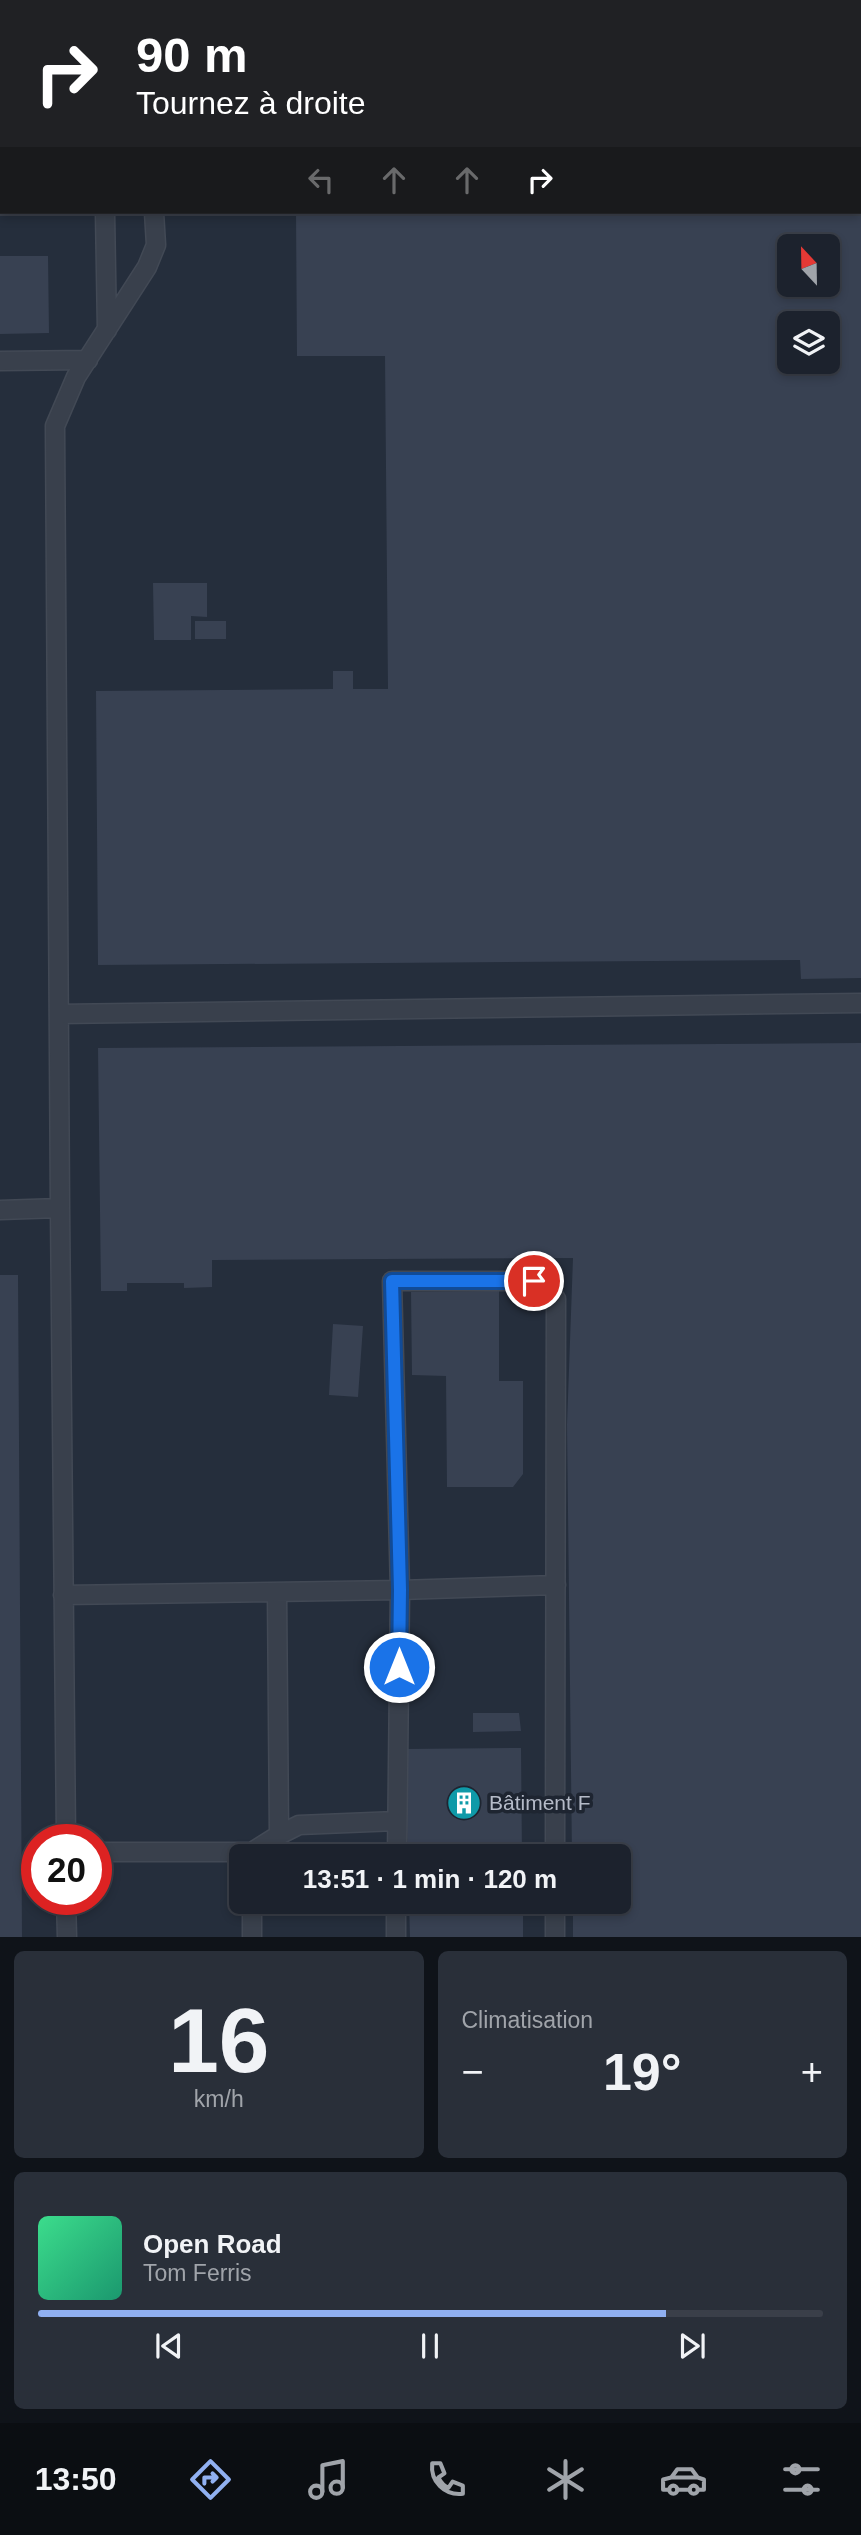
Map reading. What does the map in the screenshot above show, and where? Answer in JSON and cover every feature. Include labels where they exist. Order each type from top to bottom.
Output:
[{"type":"lane","points":[[105,214],[107,330]]},
{"type":"lane","points":[[66,1824],[55,426],[68,394],[147,267],[156,245],[154,214]]},
{"type":"lane","points":[[0,361],[88,360]]},
{"type":"lane","points":[[59,1014],[861,1003]]},
{"type":"lane","points":[[0,1210],[60,1208]]},
{"type":"lane","points":[[397,1844],[400,1590],[392,1281],[534,1281],[556,1299],[555,1844]]},
{"type":"lane","points":[[63,1595],[555,1585]]},
{"type":"lane","points":[[277,1592],[279,1835]]},
{"type":"lane","points":[[266,1844],[299,1825],[397,1821]]},
{"type":"lane","points":[[112,1852],[229,1854]]},
{"type":"lane","points":[[252,1914],[252,1937]]},
{"type":"lane","points":[[396,1914],[396,1937]]},
{"type":"lane","points":[[555,1914],[555,1937]]},
{"type":"lane","points":[[66,1915],[67,1937]]},
{"type":"building","points":[[296,214],[861,214],[861,978],[801,979],[800,960],[98,965],[96,691],[333,689],[333,671],[353,671],[353,689],[388,689],[385,356],[297,356]]},
{"type":"building","points":[[0,256],[48,256],[49,333],[0,334]]},
{"type":"building","points":[[153,583],[207,583],[207,617],[191,616],[191,640],[154,640]]},
{"type":"building","points":[[195,621],[226,621],[226,639],[195,639]]},
{"type":"building","points":[[861,1043],[861,1937],[573,1937],[573,1914],[631,1914],[631,1844],[572,1844],[567,1425],[573,1258],[212,1260],[212,1287],[184,1288],[184,1283],[127,1283],[127,1291],[101,1291],[98,1048]]},
{"type":"building","points":[[0,1275],[18,1275],[22,1937],[0,1937]]},
{"type":"building","points":[[499,1291],[499,1381],[523,1381],[523,1474],[513,1487],[447,1487],[446,1376],[412,1375],[411,1292]]},
{"type":"building","points":[[333,1324],[363,1326],[358,1397],[329,1395]]},
{"type":"building","points":[[473,1713],[519,1713],[521,1731],[473,1732]]},
{"type":"building","name":"Bâtiment F","points":[[521,1748],[522,1844],[408,1844],[406,1749]]},
{"type":"building","points":[[409,1914],[523,1914],[523,1937],[410,1937]]},
{"type":"place","name":"Bâtiment F","points":[[464,1803]]},
{"type":"route","points":[[399,1667],[400,1590],[392,1281],[534,1281]]}]
